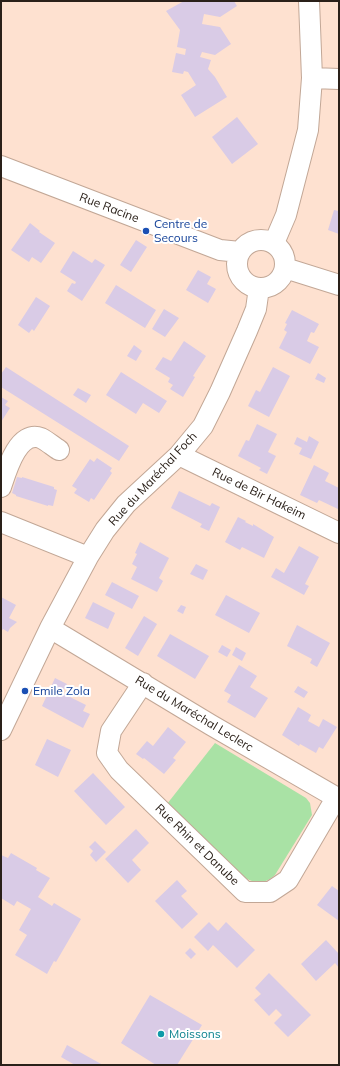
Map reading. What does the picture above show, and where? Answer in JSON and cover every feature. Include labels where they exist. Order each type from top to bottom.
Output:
[{"type":"street","points":[[274,243],[286,215],[308,130],[312,78],[309,1]]},
{"type":"street","points":[[312,78],[339,79]]},
{"type":"street","name":"Rue Racine","points":[[1,166],[220,250],[240,252]]},
{"type":"street","points":[[267,240],[274,243],[280,247],[286,261],[283,275],[273,285],[266,288],[251,286],[244,281],[237,267],[240,252],[251,242],[267,240]]},
{"type":"street","points":[[285,268],[339,285]]},
{"type":"street","name":"Rue du Maréchal Foch","points":[[1,730],[50,628],[88,557],[105,530],[126,504],[179,455],[203,426],[220,392],[256,309],[259,288]]},
{"type":"street","points":[[1,487],[10,459],[22,443],[30,438],[40,438],[59,450]]},
{"type":"street","name":"Rue de Bir Hakeim","points":[[179,455],[339,533]]},
{"type":"street","points":[[1,522],[88,557]]},
{"type":"street","name":"Rue du Maréchal Leclerc","points":[[50,628],[211,725],[338,798]]},
{"type":"street","name":"Rue Rhin et Danube","points":[[143,683],[111,731],[107,753],[119,770],[245,892],[270,892],[288,880],[338,798]]},
{"type":"green space","points":[[215,743],[306,798],[310,803],[312,815],[275,875],[266,881],[252,881],[238,874],[167,804]]},
{"type":"building","points":[[184,1],[234,1],[237,6],[220,17],[204,14],[202,24],[220,27],[231,44],[215,55],[202,52],[200,57],[211,60],[208,69],[215,77],[227,97],[195,117],[181,95],[196,85],[188,72],[184,71],[183,74],[172,72],[176,53],[185,55],[186,49],[177,47],[180,30],[166,11]]},
{"type":"building","points":[[237,117],[258,144],[232,164],[212,137]]},
{"type":"building","points":[[334,210],[339,211],[339,234],[328,230]]},
{"type":"building","points":[[30,223],[40,231],[39,232],[55,243],[41,263],[32,257],[29,262],[11,250]]},
{"type":"building","points":[[136,240],[147,247],[131,272],[120,265]]},
{"type":"building","points":[[73,251],[92,263],[95,259],[105,265],[82,301],[67,291],[72,283],[75,284],[76,282],[60,272]]},
{"type":"building","points":[[198,270],[211,277],[207,284],[216,289],[208,303],[186,290]]},
{"type":"building","points":[[116,285],[156,310],[145,328],[105,303]]},
{"type":"building","points":[[36,297],[50,306],[34,331],[32,329],[29,333],[18,325]]},
{"type":"building","points":[[164,309],[179,318],[165,337],[152,329]]},
{"type":"building","points":[[292,310],[319,324],[314,333],[311,332],[307,341],[319,347],[310,364],[279,348],[287,332],[284,330],[287,324],[285,323]]},
{"type":"building","points":[[184,341],[206,356],[193,376],[195,377],[183,397],[170,389],[173,385],[168,382],[170,378],[155,369],[163,357],[171,361]]},
{"type":"building","points":[[134,345],[142,351],[136,361],[127,356]]},
{"type":"building","points":[[6,367],[129,446],[119,461],[1,387],[1,374]]},
{"type":"building","points":[[273,367],[290,376],[269,417],[248,406],[256,390],[260,392]]},
{"type":"building","points":[[121,372],[167,401],[159,413],[143,403],[136,414],[106,395]]},
{"type":"building","points":[[318,373],[326,378],[324,383],[315,379]]},
{"type":"building","points":[[78,388],[91,395],[86,403],[73,395]]},
{"type":"building","points":[[1,397],[8,401],[5,405],[10,408],[1,422]]},
{"type":"building","points":[[257,424],[277,434],[268,452],[276,456],[267,474],[259,470],[261,468],[238,456],[246,440],[249,441]]},
{"type":"building","points":[[309,436],[319,442],[311,459],[299,454],[302,448],[294,444],[297,437],[307,442]]},
{"type":"building","points":[[97,458],[112,468],[110,471],[112,473],[94,500],[91,498],[89,502],[74,493],[77,489],[72,486],[90,459],[94,462]]},
{"type":"building","points":[[314,465],[329,473],[325,481],[339,488],[338,509],[319,500],[317,503],[300,495]]},
{"type":"building","points":[[17,477],[22,477],[54,487],[54,489],[57,490],[53,506],[48,506],[16,496],[12,493]]},
{"type":"building","points":[[179,491],[210,506],[212,503],[220,507],[209,531],[200,527],[202,524],[171,508]]},
{"type":"building","points":[[238,517],[274,537],[264,558],[242,547],[240,550],[225,542]]},
{"type":"building","points":[[140,542],[169,558],[159,578],[163,581],[157,592],[131,579],[137,567],[132,564],[137,554],[135,553]]},
{"type":"building","points":[[299,546],[319,557],[305,584],[309,586],[304,595],[271,577],[276,568],[284,573]]},
{"type":"building","points":[[196,564],[208,570],[203,580],[190,574]]},
{"type":"building","points":[[112,582],[139,596],[132,609],[105,595]]},
{"type":"building","points":[[226,595],[260,613],[249,633],[215,615]]},
{"type":"building","points":[[1,597],[16,605],[9,618],[17,622],[8,632],[3,629],[1,632]]},
{"type":"building","points":[[93,602],[115,613],[108,629],[85,618]]},
{"type":"building","points":[[181,605],[186,607],[183,614],[177,611]]},
{"type":"building","points":[[144,616],[157,624],[138,656],[125,648]]},
{"type":"building","points":[[297,625],[330,643],[317,667],[310,663],[312,659],[287,646]]},
{"type":"building","points":[[170,634],[209,656],[195,679],[157,656]]},
{"type":"building","points":[[222,645],[231,650],[227,657],[218,652]]},
{"type":"building","points":[[236,647],[246,653],[242,661],[232,655]]},
{"type":"building","points":[[239,665],[257,676],[250,687],[268,698],[255,718],[227,702],[231,695],[224,691]]},
{"type":"building","points":[[55,678],[67,684],[62,693],[86,705],[83,711],[90,714],[83,728],[42,706]]},
{"type":"building","points":[[298,686],[308,692],[304,698],[294,692]]},
{"type":"building","points":[[298,707],[311,715],[308,721],[319,727],[323,719],[337,727],[323,749],[319,747],[316,753],[300,744],[299,746],[282,735]]},
{"type":"building","points":[[168,727],[186,742],[173,758],[176,760],[164,774],[144,758],[143,759],[136,754],[147,741],[153,746]]},
{"type":"building","points":[[47,739],[71,750],[58,777],[35,765]]},
{"type":"building","points":[[93,773],[125,807],[106,825],[74,791]]},
{"type":"building","points":[[136,829],[149,843],[132,860],[141,870],[128,883],[105,859]]},
{"type":"building","points":[[95,841],[106,852],[96,862],[90,855],[93,851],[89,847]]},
{"type":"building","points":[[11,853],[37,868],[36,870],[50,878],[38,897],[52,906],[54,903],[81,919],[56,962],[54,961],[47,974],[15,955],[27,935],[19,930],[31,909],[17,901],[14,906],[1,898],[1,855],[8,858]]},
{"type":"building","points":[[177,880],[187,891],[181,896],[198,914],[182,929],[155,901]]},
{"type":"building","points":[[332,886],[339,891],[339,921],[317,905]]},
{"type":"building","points":[[209,922],[218,931],[226,922],[255,950],[237,968],[213,945],[208,951],[194,937]]},
{"type":"building","points":[[326,940],[339,954],[339,968],[335,963],[316,981],[301,964]]},
{"type":"building","points":[[190,948],[196,954],[191,959],[185,953]]},
{"type":"building","points":[[269,973],[311,1015],[288,1037],[274,1023],[282,1015],[276,1009],[269,1016],[254,1000],[261,994],[255,988]]},
{"type":"building","name":"Moissons","points":[[150,995],[202,1025],[177,1065],[156,1065],[121,1043]]},
{"type":"building","points":[[67,1045],[103,1065],[75,1065],[61,1057]]},
{"type":"place","name":"Centre de Secours","points":[[146,231]]},
{"type":"place","name":"Emile Zola","points":[[25,691]]},
{"type":"place","name":"Moissons","points":[[161,1034]]}]
